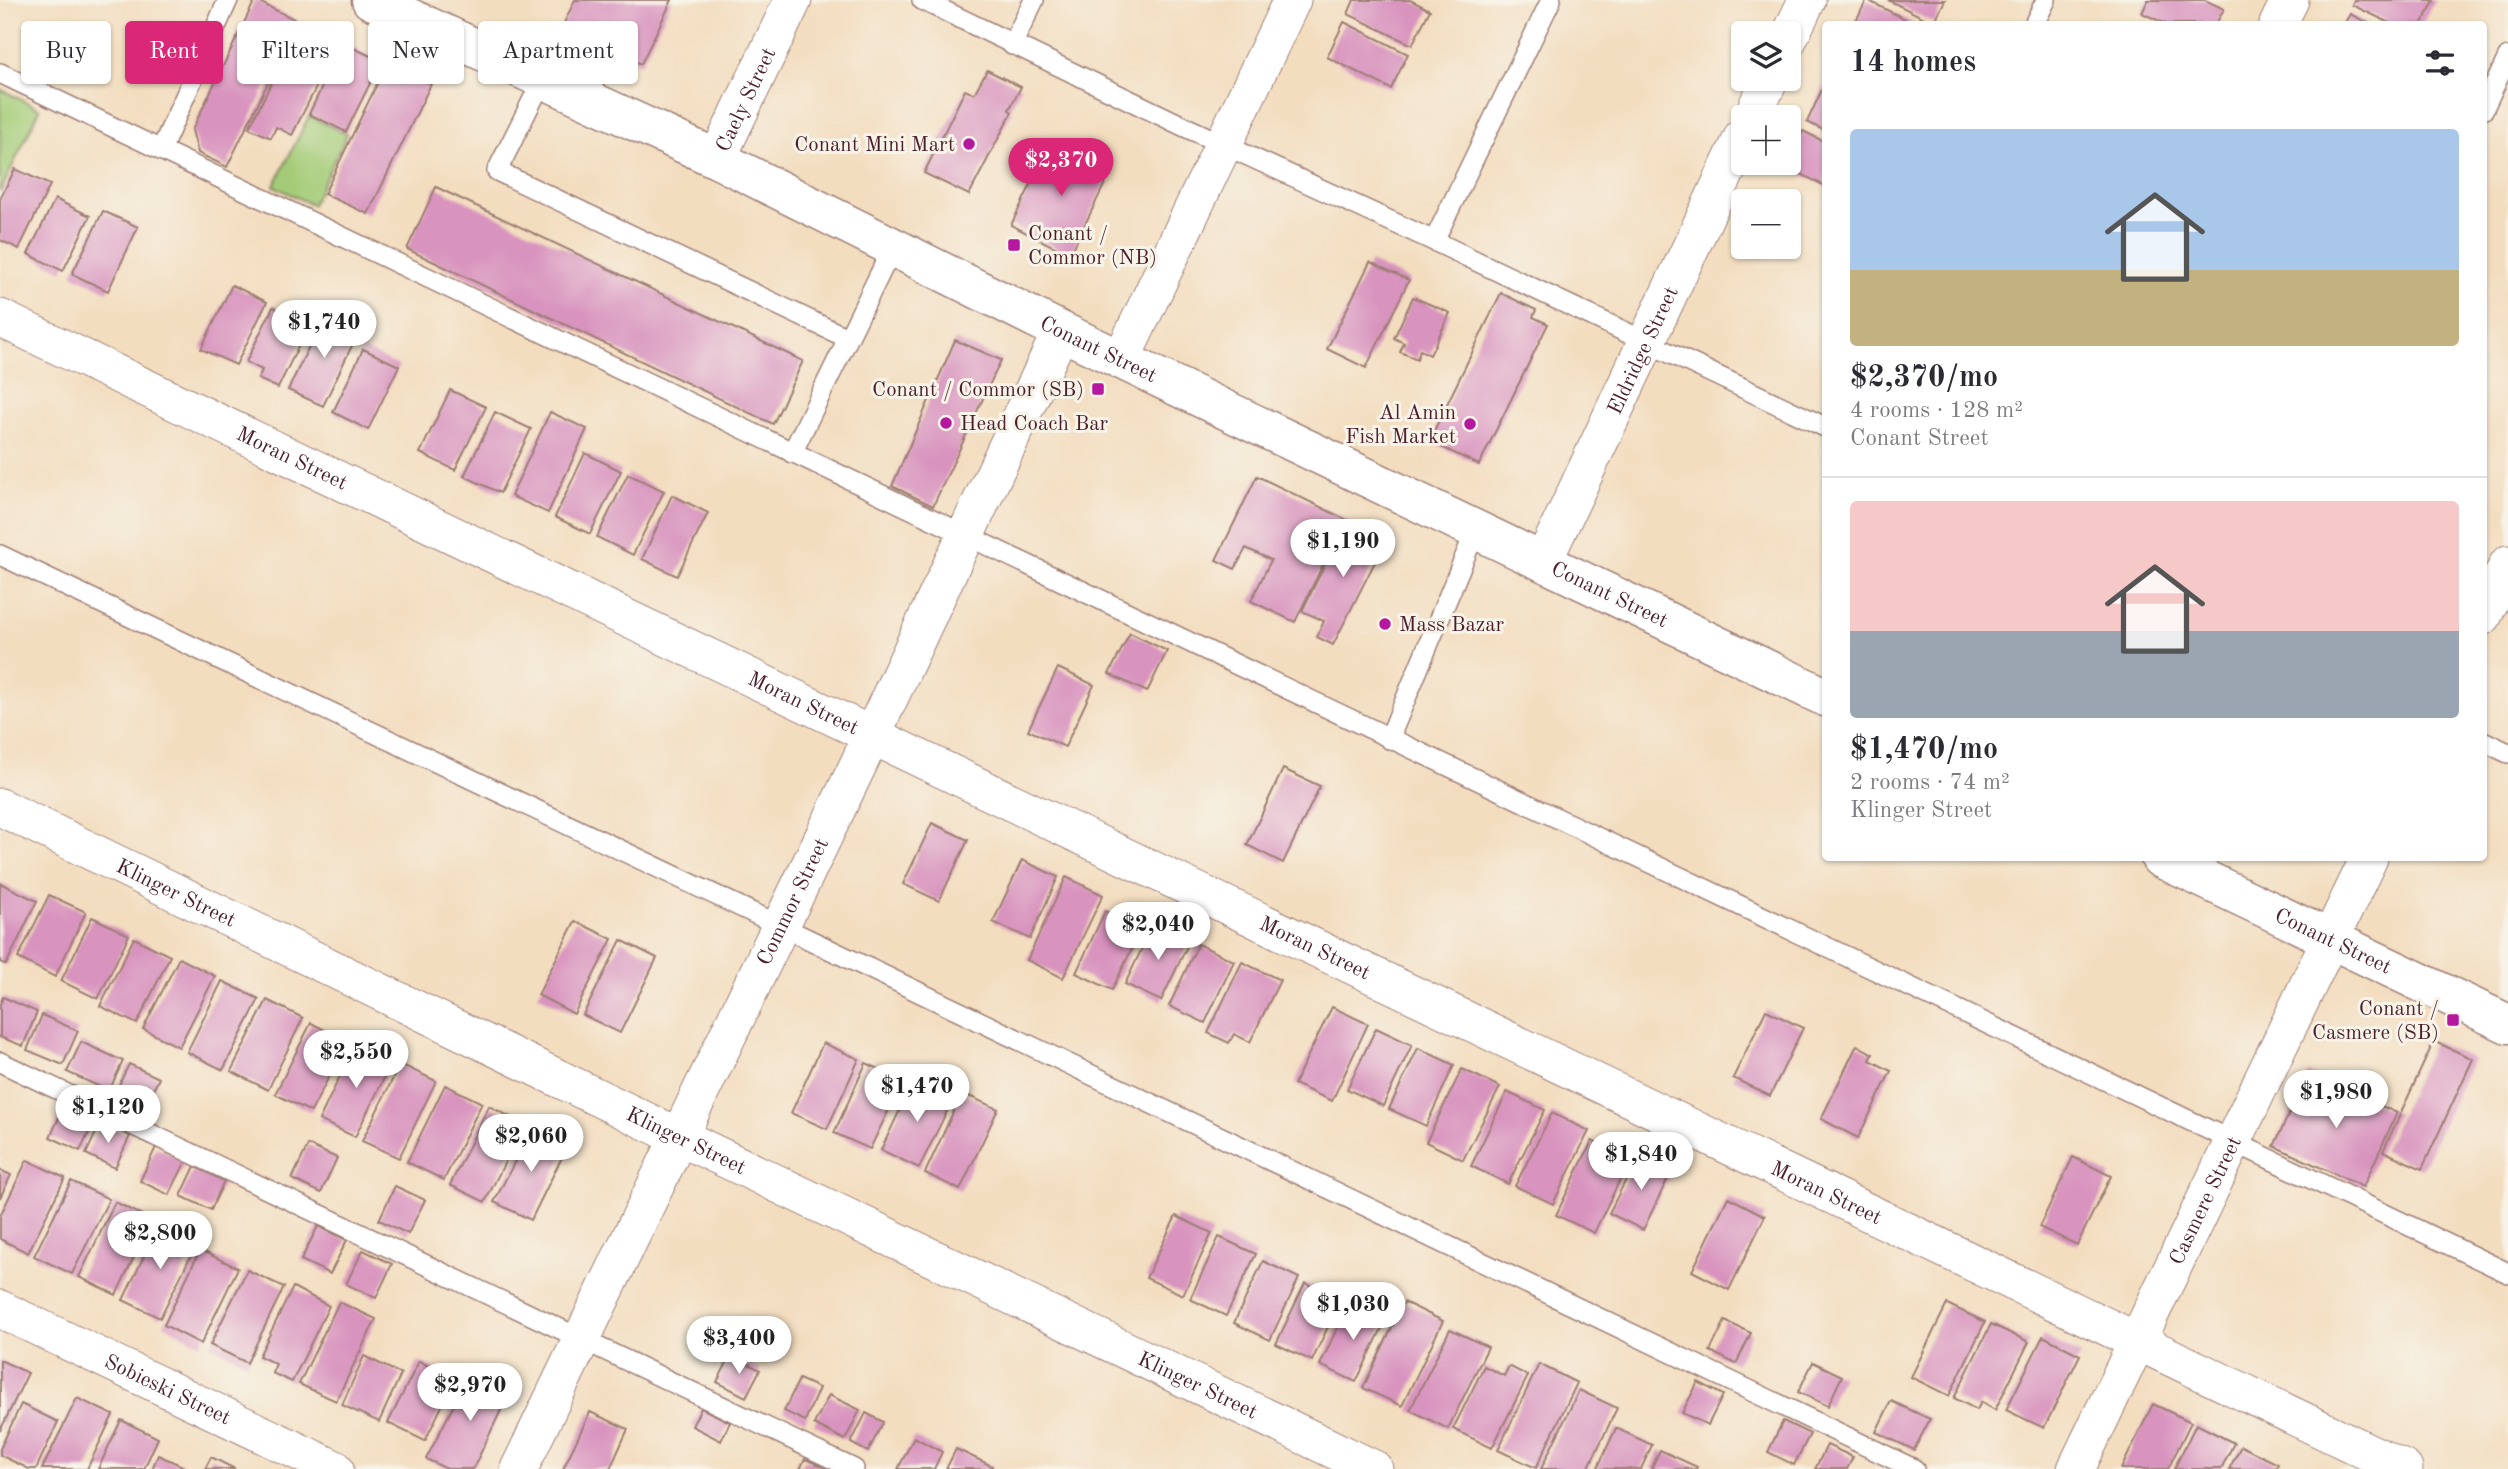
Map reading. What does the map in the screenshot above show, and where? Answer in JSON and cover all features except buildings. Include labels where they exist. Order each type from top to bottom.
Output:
[{"type":"main road","name":"Conant Street","points":[[371,0],[478,49]]},
{"type":"main road","name":"Conant Street","points":[[554,84],[718,159],[1061,331],[1822,696]]},
{"type":"main road","name":"Conant Street","points":[[2166,861],[2508,1024]]},
{"type":"street","name":"Caely Street","points":[[718,159],[793,0]]},
{"type":"street","points":[[1121,360],[1292,0]]},
{"type":"street","points":[[1797,21],[1807,0]]},
{"type":"street","points":[[2280,21],[2290,0]]},
{"type":"street","name":"Eldridge Street","points":[[1543,562],[1731,161]]},
{"type":"street","name":"Moran Street","points":[[0,318],[2404,1469]]},
{"type":"street","name":"Commor Street","points":[[519,1469],[872,735],[1061,331]]},
{"type":"street","points":[[2487,608],[2508,564]]},
{"type":"street","name":"Klinger Street","points":[[0,807],[679,1137],[1374,1469]]},
{"type":"street","name":"Casmere Street","points":[[2076,1469],[2368,861]]},
{"type":"street","name":"Sobieski Street","points":[[0,1309],[335,1469]]},
{"type":"lane","points":[[161,150],[228,0]]},
{"type":"lane","points":[[922,0],[1012,45],[1822,426]]},
{"type":"lane","points":[[1012,45],[1034,0]]},
{"type":"lane","points":[[1434,242],[1551,0]]},
{"type":"lane","points":[[2036,21],[2046,0]]},
{"type":"lane","points":[[2487,102],[2508,57]]},
{"type":"lane","points":[[0,73],[2508,1273]]},
{"type":"lane","points":[[540,84],[497,171],[847,338]]},
{"type":"lane","points":[[792,453],[893,247]]},
{"type":"lane","points":[[1388,738],[1476,530]]},
{"type":"lane","points":[[0,555],[1914,1469]]},
{"type":"lane","points":[[2487,743],[2508,753]]},
{"type":"lane","points":[[0,1062],[854,1469]]},
{"type":"green space","points":[[0,89],[40,109],[0,192]]},
{"type":"green space","points":[[309,116],[347,134],[312,205],[274,186]]},
{"type":"place","name":"Conant Mini Mart","points":[[969,144]]},
{"type":"place","name":"Conant / Commor (NB)","points":[[1014,245]]},
{"type":"place","name":"Conant / Commor (SB)","points":[[1098,389]]},
{"type":"place","name":"Head Coach Bar","points":[[946,423]]},
{"type":"place","name":"Al Amin Fish Market","points":[[1470,424]]},
{"type":"place","name":"Mass Bazar","points":[[1385,624]]},
{"type":"place","name":"Conant / Casmere (SB)","points":[[2453,1020]]}]
